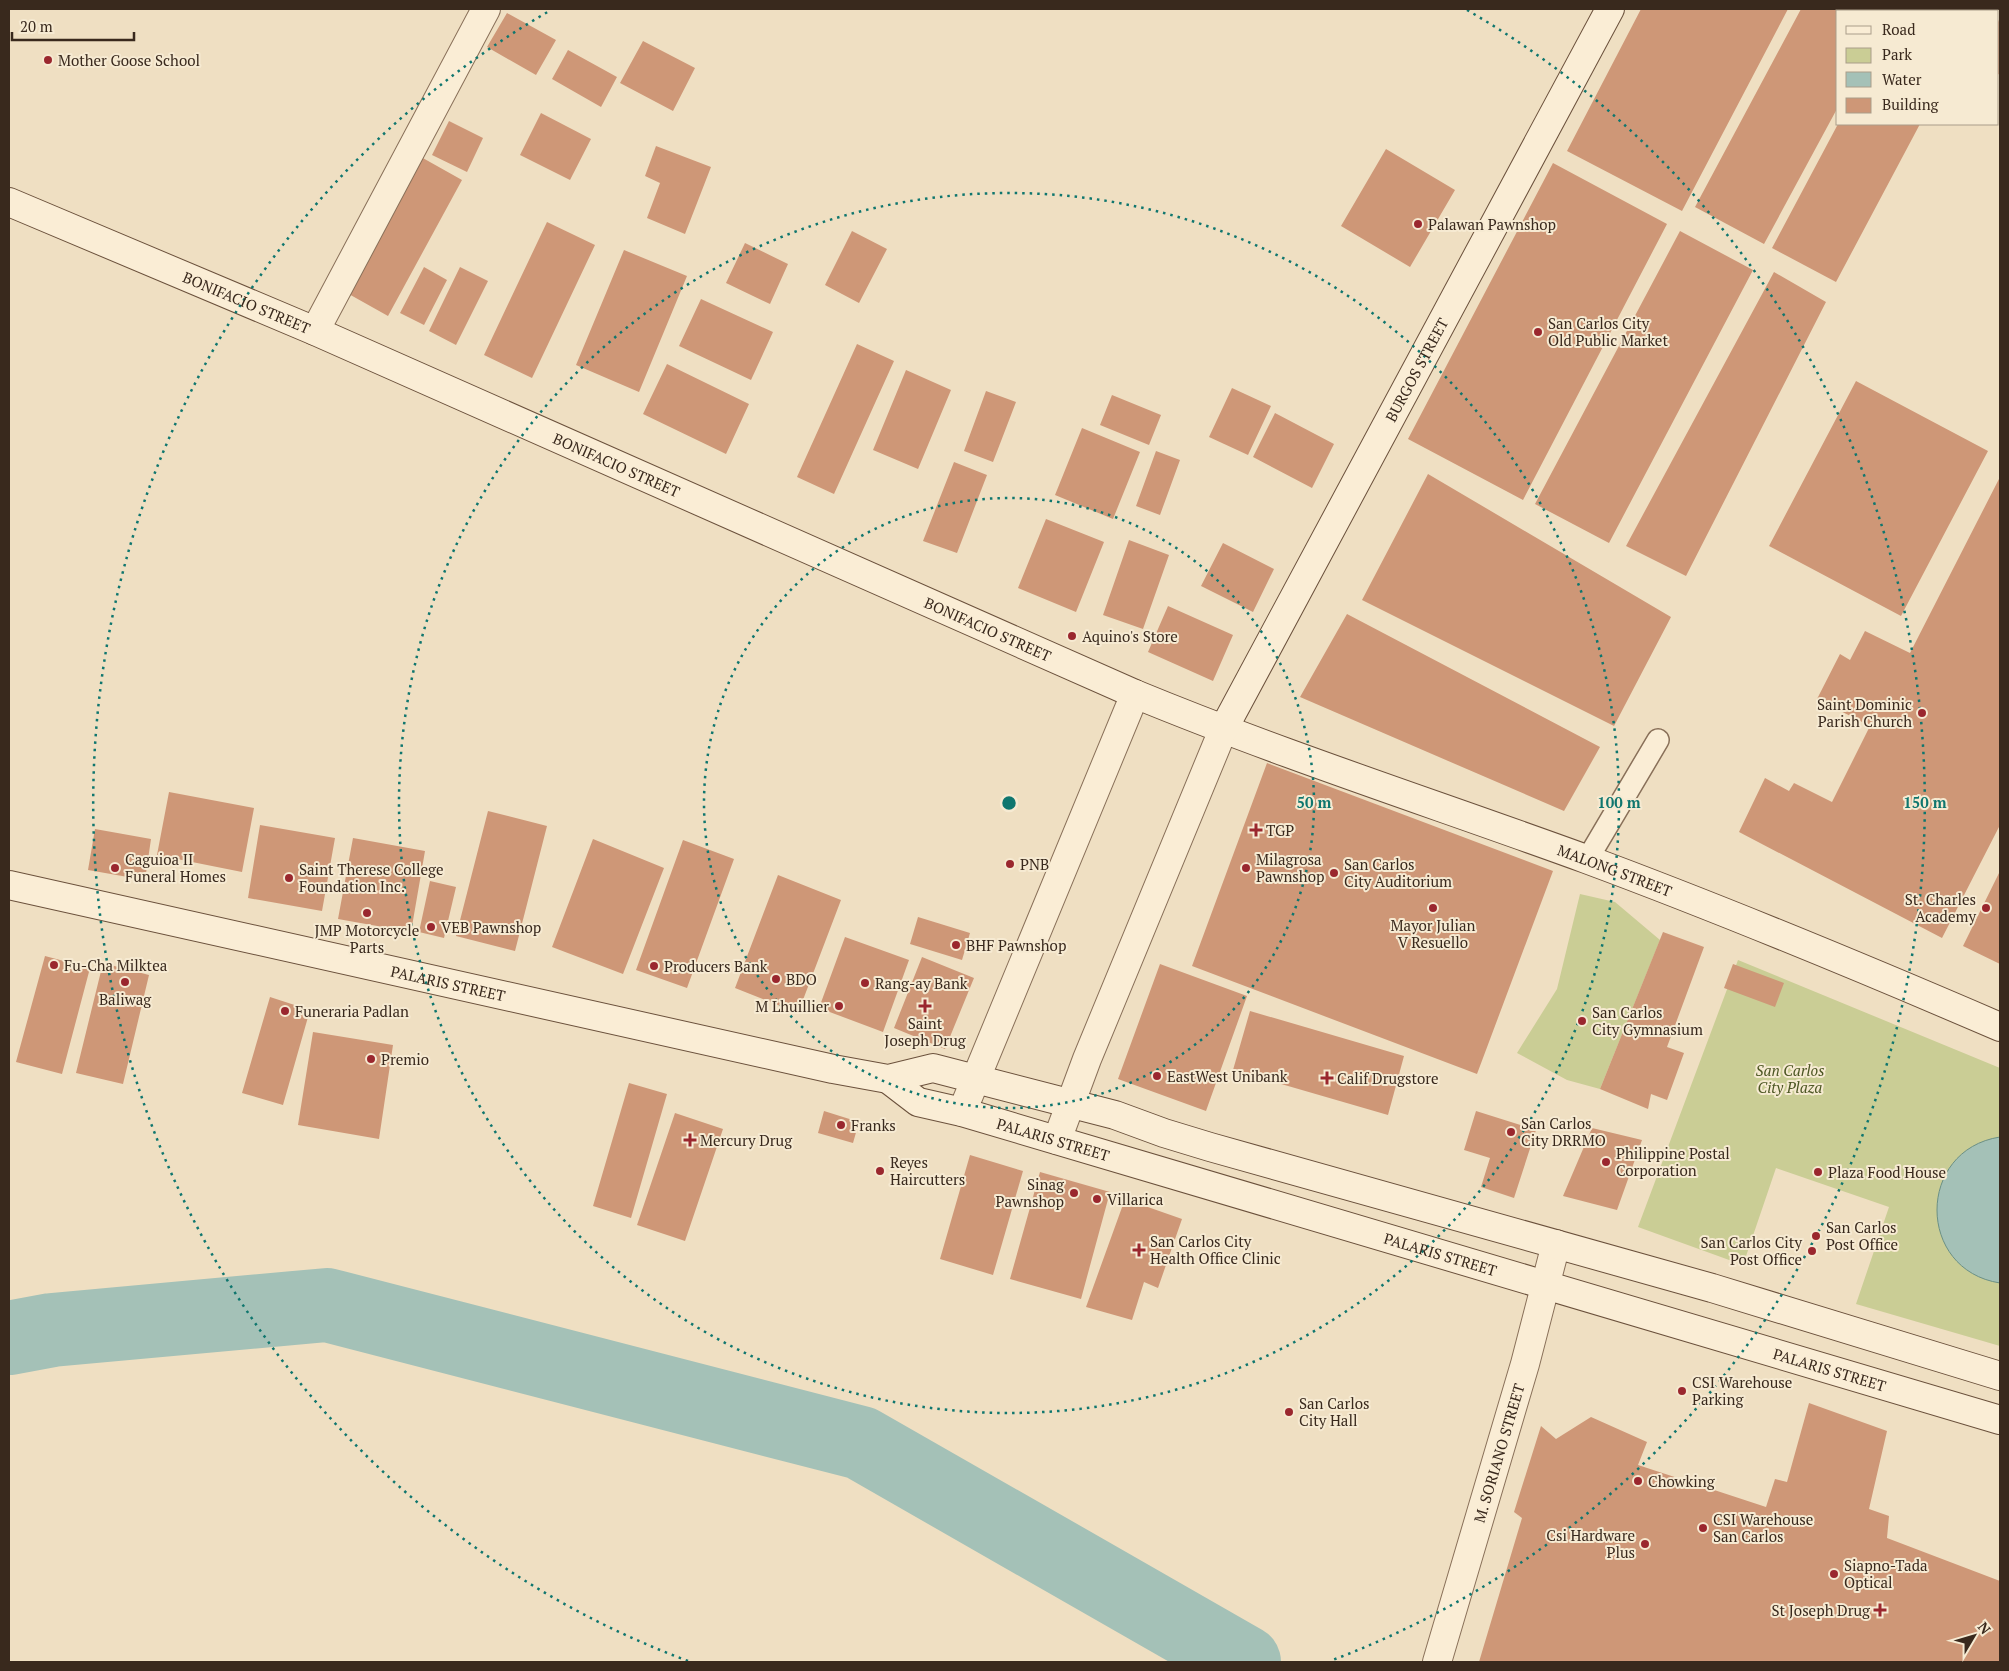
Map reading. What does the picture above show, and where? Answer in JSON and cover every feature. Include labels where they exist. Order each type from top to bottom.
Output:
[{"type":"street","points":[[315,331],[486,9]]},
{"type":"street","name":"BURGOS STREET","points":[[1057,1140],[1070,1103],[1223,730],[1610,9]]},
{"type":"street","name":"BONIFACIO STREET","points":[[9,202],[315,331],[1135,694],[1223,730]]},
{"type":"street","points":[[962,1112],[1135,694]]},
{"type":"street","name":"MALONG STREET","points":[[1223,730],[1587,860],[1829,954],[2000,1027]]},
{"type":"street","name":"PALARIS STREET","points":[[9,885],[824,1067],[888,1079],[933,1068],[975,1077],[1115,1115],[1210,1147],[1722,1291],[2000,1376]]},
{"type":"street","name":"PALARIS STREET","points":[[888,1079],[918,1102],[962,1112],[2000,1420]]},
{"type":"street","name":"M. SORIANO STREET","points":[[1437,1662],[1525,1364],[1556,1244]]},
{"type":"lane","points":[[1587,860],[1658,740]]},
{"type":"green space","name":"San Carlos City Gymnasium","points":[[1580,894],[1615,902],[1660,940],[1600,1089],[1567,1080],[1517,1053],[1557,989]]},
{"type":"green space","name":"San Carlos City Plaza","points":[[1738,960],[2000,1068],[2000,1346],[1856,1304],[1889,1207],[1776,1168],[1743,1265],[1638,1227]]},
{"type":"water","points":[[2000,1137],[2000,1283],[1972,1274],[1953,1257],[1941,1235],[1937,1210],[1941,1185],[1953,1163],[1972,1146]]},
{"type":"building","points":[[1641,9],[1788,9],[1682,211],[1567,151]]},
{"type":"building","points":[[1801,9],[1840,10],[1836,10],[1836,111],[1764,244],[1695,207]]},
{"type":"building","points":[[1850,9],[1980,9],[1980,10]]},
{"type":"building","points":[[507,13],[556,40],[536,75],[487,47]]},
{"type":"building","points":[[2000,17],[2000,75],[1999,74]]},
{"type":"building","points":[[643,41],[695,68],[673,111],[620,83]]},
{"type":"building","points":[[568,50],[617,77],[601,107],[552,79]]},
{"type":"building","points":[[541,113],[591,139],[570,180],[520,155]]},
{"type":"building","points":[[449,121],[483,138],[467,172],[432,155]]},
{"type":"building","points":[[1837,125],[1919,125],[1836,282],[1772,248]]},
{"type":"building","points":[[656,146],[711,167],[685,234],[647,218],[660,183],[645,176]]},
{"type":"building","points":[[1386,149],[1455,190],[1410,267],[1341,226]]},
{"type":"building","points":[[421,157],[462,180],[388,316],[347,293]]},
{"type":"building","name":"San Carlos City Old Public Market","points":[[1553,163],[1667,224],[1523,500],[1408,439]]},
{"type":"building","points":[[547,222],[595,245],[532,378],[484,355]]},
{"type":"building","points":[[852,231],[887,249],[859,303],[825,285]]},
{"type":"building","name":"San Carlos City Old Public Market","points":[[1680,231],[1753,270],[1609,543],[1535,504]]},
{"type":"building","points":[[745,243],[788,264],[770,304],[726,283]]},
{"type":"building","points":[[624,250],[687,276],[639,392],[576,365]]},
{"type":"building","points":[[424,267],[447,280],[424,325],[400,313]]},
{"type":"building","points":[[460,267],[488,281],[456,345],[429,331]]},
{"type":"building","points":[[1774,272],[1826,302],[1686,576],[1626,546]]},
{"type":"building","points":[[701,299],[773,332],[751,380],[679,346]]},
{"type":"building","points":[[857,344],[894,361],[834,494],[797,477]]},
{"type":"building","points":[[667,364],[749,404],[726,454],[643,414]]},
{"type":"building","points":[[906,370],[951,390],[918,469],[873,450]]},
{"type":"building","points":[[1856,381],[1988,451],[1901,616],[1769,546]]},
{"type":"building","points":[[1232,388],[1271,406],[1248,455],[1209,437]]},
{"type":"building","points":[[986,391],[1016,402],[993,462],[964,451]]},
{"type":"building","points":[[1112,395],[1161,415],[1149,445],[1100,425]]},
{"type":"building","points":[[1275,413],[1334,444],[1312,488],[1253,457]]},
{"type":"building","points":[[1082,428],[1140,452],[1113,519],[1055,495]]},
{"type":"building","points":[[1156,451],[1180,460],[1160,515],[1136,506]]},
{"type":"building","points":[[954,462],[987,475],[957,553],[923,541]]},
{"type":"building","points":[[1428,474],[1671,617],[1614,726],[1362,600]]},
{"type":"building","name":"Saint Dominic Parish Church","points":[[2000,477],[2000,825],[1942,938],[1739,832],[1765,778],[1789,791],[1794,783],[1832,802],[1870,726],[1817,699],[1840,654],[1850,660],[1865,631],[1910,653]]},
{"type":"building","points":[[1046,519],[1104,542],[1076,612],[1018,588]]},
{"type":"building","points":[[1129,540],[1169,555],[1143,629],[1103,615]]},
{"type":"building","points":[[1223,543],[1274,569],[1253,612],[1201,586]]},
{"type":"building","points":[[1168,606],[1233,635],[1213,681],[1148,652]]},
{"type":"building","points":[[1347,614],[1600,747],[1564,811],[1300,697]]},
{"type":"building","name":"San Carlos City Auditorium","points":[[1267,763],[1553,871],[1477,1074],[1192,966]]},
{"type":"building","points":[[169,792],[254,808],[242,872],[157,855]]},
{"type":"building","points":[[488,811],[547,826],[515,951],[456,936]]},
{"type":"building","points":[[260,825],[335,838],[322,911],[248,898]]},
{"type":"building","points":[[95,829],[151,839],[145,880],[88,870]]},
{"type":"building","points":[[353,838],[425,851],[411,932],[338,919]]},
{"type":"building","points":[[593,839],[664,868],[623,974],[552,947]]},
{"type":"building","points":[[683,840],[734,859],[687,988],[636,970]]},
{"type":"building","points":[[2000,871],[2000,964],[1963,946]]},
{"type":"building","points":[[778,875],[841,900],[798,1013],[735,988]]},
{"type":"building","points":[[430,881],[456,887],[444,938],[419,932]]},
{"type":"building","points":[[918,917],[970,933],[962,960],[910,944]]},
{"type":"building","points":[[1663,932],[1704,947],[1667,1047],[1684,1053],[1667,1100],[1651,1094],[1648,1109],[1600,1089]]},
{"type":"building","points":[[845,937],[909,960],[883,1032],[819,1008]]},
{"type":"building","points":[[45,956],[90,968],[62,1074],[16,1062]]},
{"type":"building","points":[[922,957],[974,978],[945,1049],[894,1028]]},
{"type":"building","points":[[103,963],[149,975],[123,1084],[76,1073]]},
{"type":"building","points":[[1160,964],[1247,996],[1206,1111],[1118,1079]]},
{"type":"building","points":[[1733,964],[1784,983],[1775,1007],[1724,988]]},
{"type":"building","points":[[270,997],[310,1010],[283,1105],[242,1093]]},
{"type":"building","points":[[1250,1011],[1404,1056],[1388,1115],[1233,1070]]},
{"type":"building","points":[[313,1032],[393,1045],[379,1139],[298,1125]]},
{"type":"building","points":[[629,1083],[667,1094],[631,1218],[593,1206]]},
{"type":"building","points":[[824,1111],[859,1122],[853,1143],[818,1133]]},
{"type":"building","points":[[1476,1111],[1536,1130],[1514,1198],[1481,1187],[1490,1158],[1464,1150]]},
{"type":"building","points":[[675,1113],[723,1129],[685,1241],[637,1225]]},
{"type":"building","name":"Philippine Postal Corporation","points":[[1592,1128],[1642,1140],[1617,1210],[1563,1196]]},
{"type":"building","points":[[970,1155],[1023,1171],[993,1275],[940,1259]]},
{"type":"building","points":[[1040,1172],[1110,1192],[1081,1299],[1010,1279]]},
{"type":"building","name":"San Carlos City Health Office Clinic","points":[[1125,1199],[1182,1219],[1158,1288],[1144,1282],[1132,1320],[1086,1307]]},
{"type":"building","name":"CSI Warehouse San Carlos","points":[[1809,1403],[1887,1431],[1869,1509],[1889,1516],[1887,1538],[2000,1581],[2000,1662],[1479,1662],[1522,1518],[1514,1512],[1541,1426],[1556,1439],[1591,1417],[1647,1442],[1638,1465],[1766,1507],[1775,1479],[1787,1482]]},
{"type":"waterway","points":[[9,1338],[52,1330],[327,1305],[861,1443],[1244,1662]]},
{"type":"place","name":"Mother Goose School","points":[[48,60]]},
{"type":"place","name":"Palawan Pawnshop","points":[[1418,224]]},
{"type":"place","name":"San Carlos City Old Public Market","points":[[1538,332]]},
{"type":"place","name":"Aquino's Store","points":[[1072,636]]},
{"type":"place","name":"Saint Dominic Parish Church","points":[[1922,713]]},
{"type":"place","name":"TGP","points":[[1256,830]]},
{"type":"place","name":"PNB","points":[[1010,864]]},
{"type":"place","name":"Caguioa II Funeral Homes","points":[[115,868]]},
{"type":"place","name":"Milagrosa Pawnshop","points":[[1246,868]]},
{"type":"place","name":"San Carlos City Auditorium","points":[[1334,873]]},
{"type":"place","name":"Saint Therese College Foundation Inc.","points":[[289,878]]},
{"type":"place","name":"Mayor Julian V Resuello","points":[[1433,908]]},
{"type":"place","name":"St. Charles Academy","points":[[1986,908]]},
{"type":"place","name":"JMP Motorcycle Parts","points":[[367,913]]},
{"type":"place","name":"VEB Pawnshop","points":[[431,927]]},
{"type":"place","name":"BHF Pawnshop","points":[[956,945]]},
{"type":"place","name":"Fu-Cha Milktea","points":[[54,965]]},
{"type":"place","name":"Producers Bank","points":[[654,966]]},
{"type":"place","name":"BDO","points":[[776,979]]},
{"type":"place","name":"Baliwag","points":[[125,982]]},
{"type":"place","name":"Rang-ay Bank","points":[[865,983]]},
{"type":"place","name":"M Lhuillier","points":[[839,1006]]},
{"type":"place","name":"Saint Joseph Drug","points":[[925,1006]]},
{"type":"place","name":"Funeraria Padlan","points":[[285,1011]]},
{"type":"place","name":"San Carlos City Gymnasium","points":[[1582,1021]]},
{"type":"place","name":"Premio","points":[[371,1059]]},
{"type":"place","name":"EastWest Unibank","points":[[1157,1076]]},
{"type":"place","name":"Calif Drugstore","points":[[1327,1078]]},
{"type":"place","name":"Franks","points":[[841,1125]]},
{"type":"place","name":"San Carlos City DRRMO","points":[[1511,1132]]},
{"type":"place","name":"Mercury Drug","points":[[690,1140]]},
{"type":"place","name":"Philippine Postal Corporation","points":[[1606,1162]]},
{"type":"place","name":"Reyes Haircutters","points":[[880,1171]]},
{"type":"place","name":"Plaza Food House","points":[[1818,1172]]},
{"type":"place","name":"Sinag Pawnshop","points":[[1074,1193]]},
{"type":"place","name":"Villarica","points":[[1097,1199]]},
{"type":"place","name":"San Carlos Post Office","points":[[1816,1236]]},
{"type":"place","name":"San Carlos City Health Office Clinic","points":[[1139,1250]]},
{"type":"place","name":"San Carlos City Post Office","points":[[1812,1251]]},
{"type":"place","name":"CSI Warehouse Parking","points":[[1682,1391]]},
{"type":"place","name":"San Carlos City Hall","points":[[1289,1412]]},
{"type":"place","name":"Chowking","points":[[1638,1481]]},
{"type":"place","name":"CSI Warehouse San Carlos","points":[[1703,1528]]},
{"type":"place","name":"Csi Hardware Plus","points":[[1645,1544]]},
{"type":"place","name":"Siapno-Tada Optical","points":[[1834,1574]]},
{"type":"place","name":"St Joseph Drug","points":[[1880,1610]]}]
